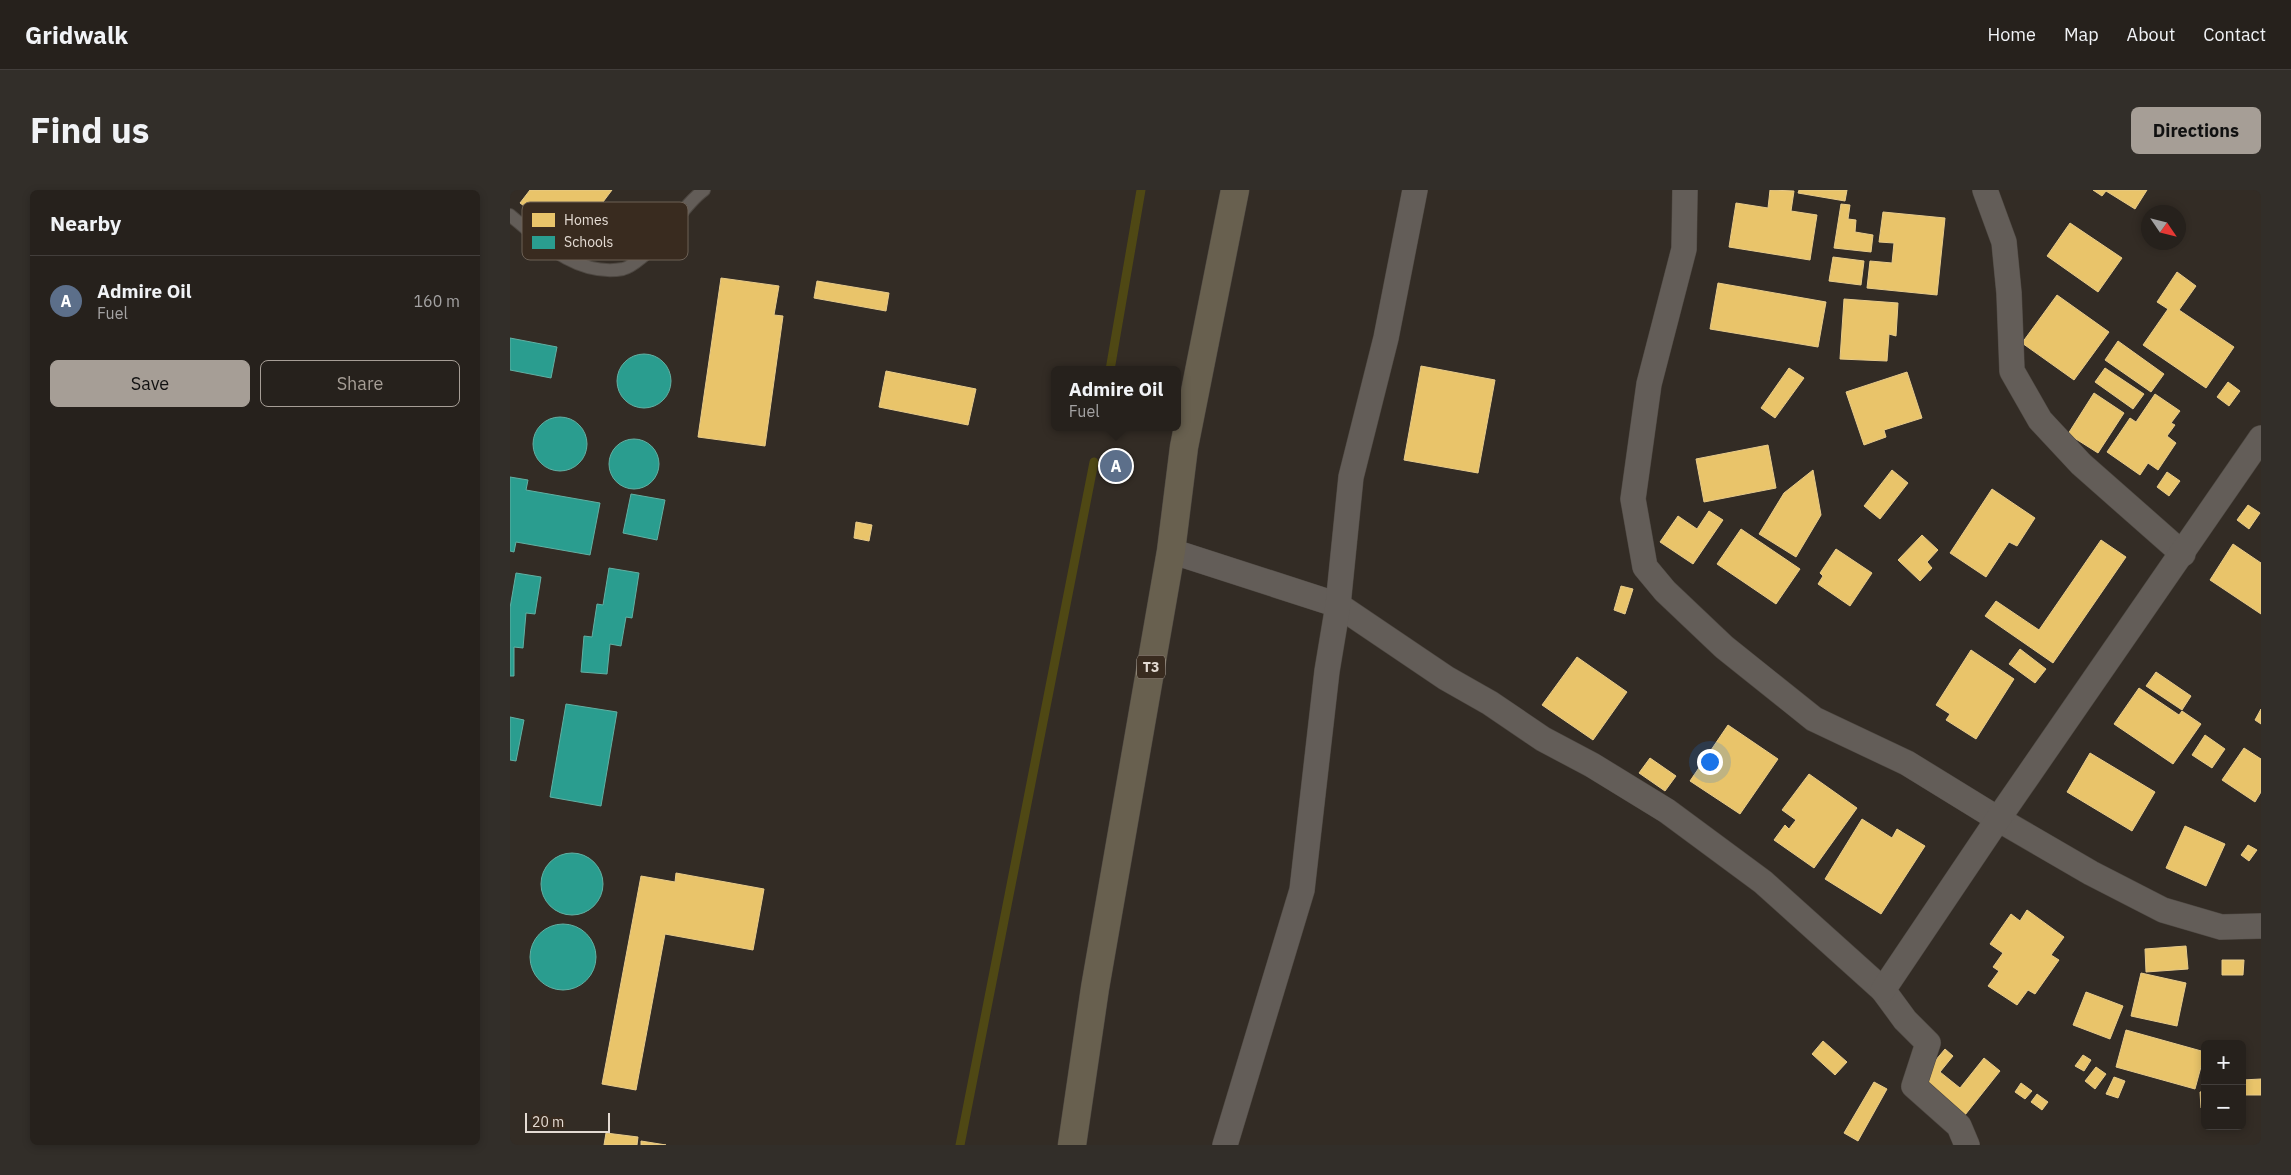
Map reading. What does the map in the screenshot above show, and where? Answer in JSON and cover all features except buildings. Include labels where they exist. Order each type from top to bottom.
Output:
[{"type":"highway","name":"T3","points":[[1072,1145],[1095,988],[1171,551],[1184,447],[1235,190]]},
{"type":"street","points":[[1225,1145],[1302,890],[1327,671],[1338,605],[1351,477],[1386,338],[1415,190]]},
{"type":"street","points":[[1685,190],[1684,249],[1649,384],[1633,499],[1645,567],[1665,591],[1724,647],[1814,719],[1907,763],[2091,873],[2162,910],[2221,927],[2261,926]]},
{"type":"street","points":[[1985,190],[2004,242],[2009,293],[2012,371],[2040,420],[2075,458],[2183,554]]},
{"type":"street","points":[[1884,990],[1998,819],[2183,554],[2261,438]]},
{"type":"street","points":[[1171,551],[1338,605],[1446,678],[1490,703],[1543,739],[1592,765],[1667,811],[1763,882],[1884,990],[1905,1020],[1928,1043],[1914,1086],[1959,1126],[1967,1145]]},
{"type":"lane","points":[[688,204],[704,190]]},
{"type":"lane","points":[[510,215],[522,224]]},
{"type":"lane","points":[[569,260],[591,270],[624,269],[637,260]]},
{"type":"waterway","points":[[1111,366],[1141,190]]},
{"type":"waterway","points":[[960,1145],[1094,462]]},
{"type":"place","name":"Admire Oil","points":[[1116,466]]}]
